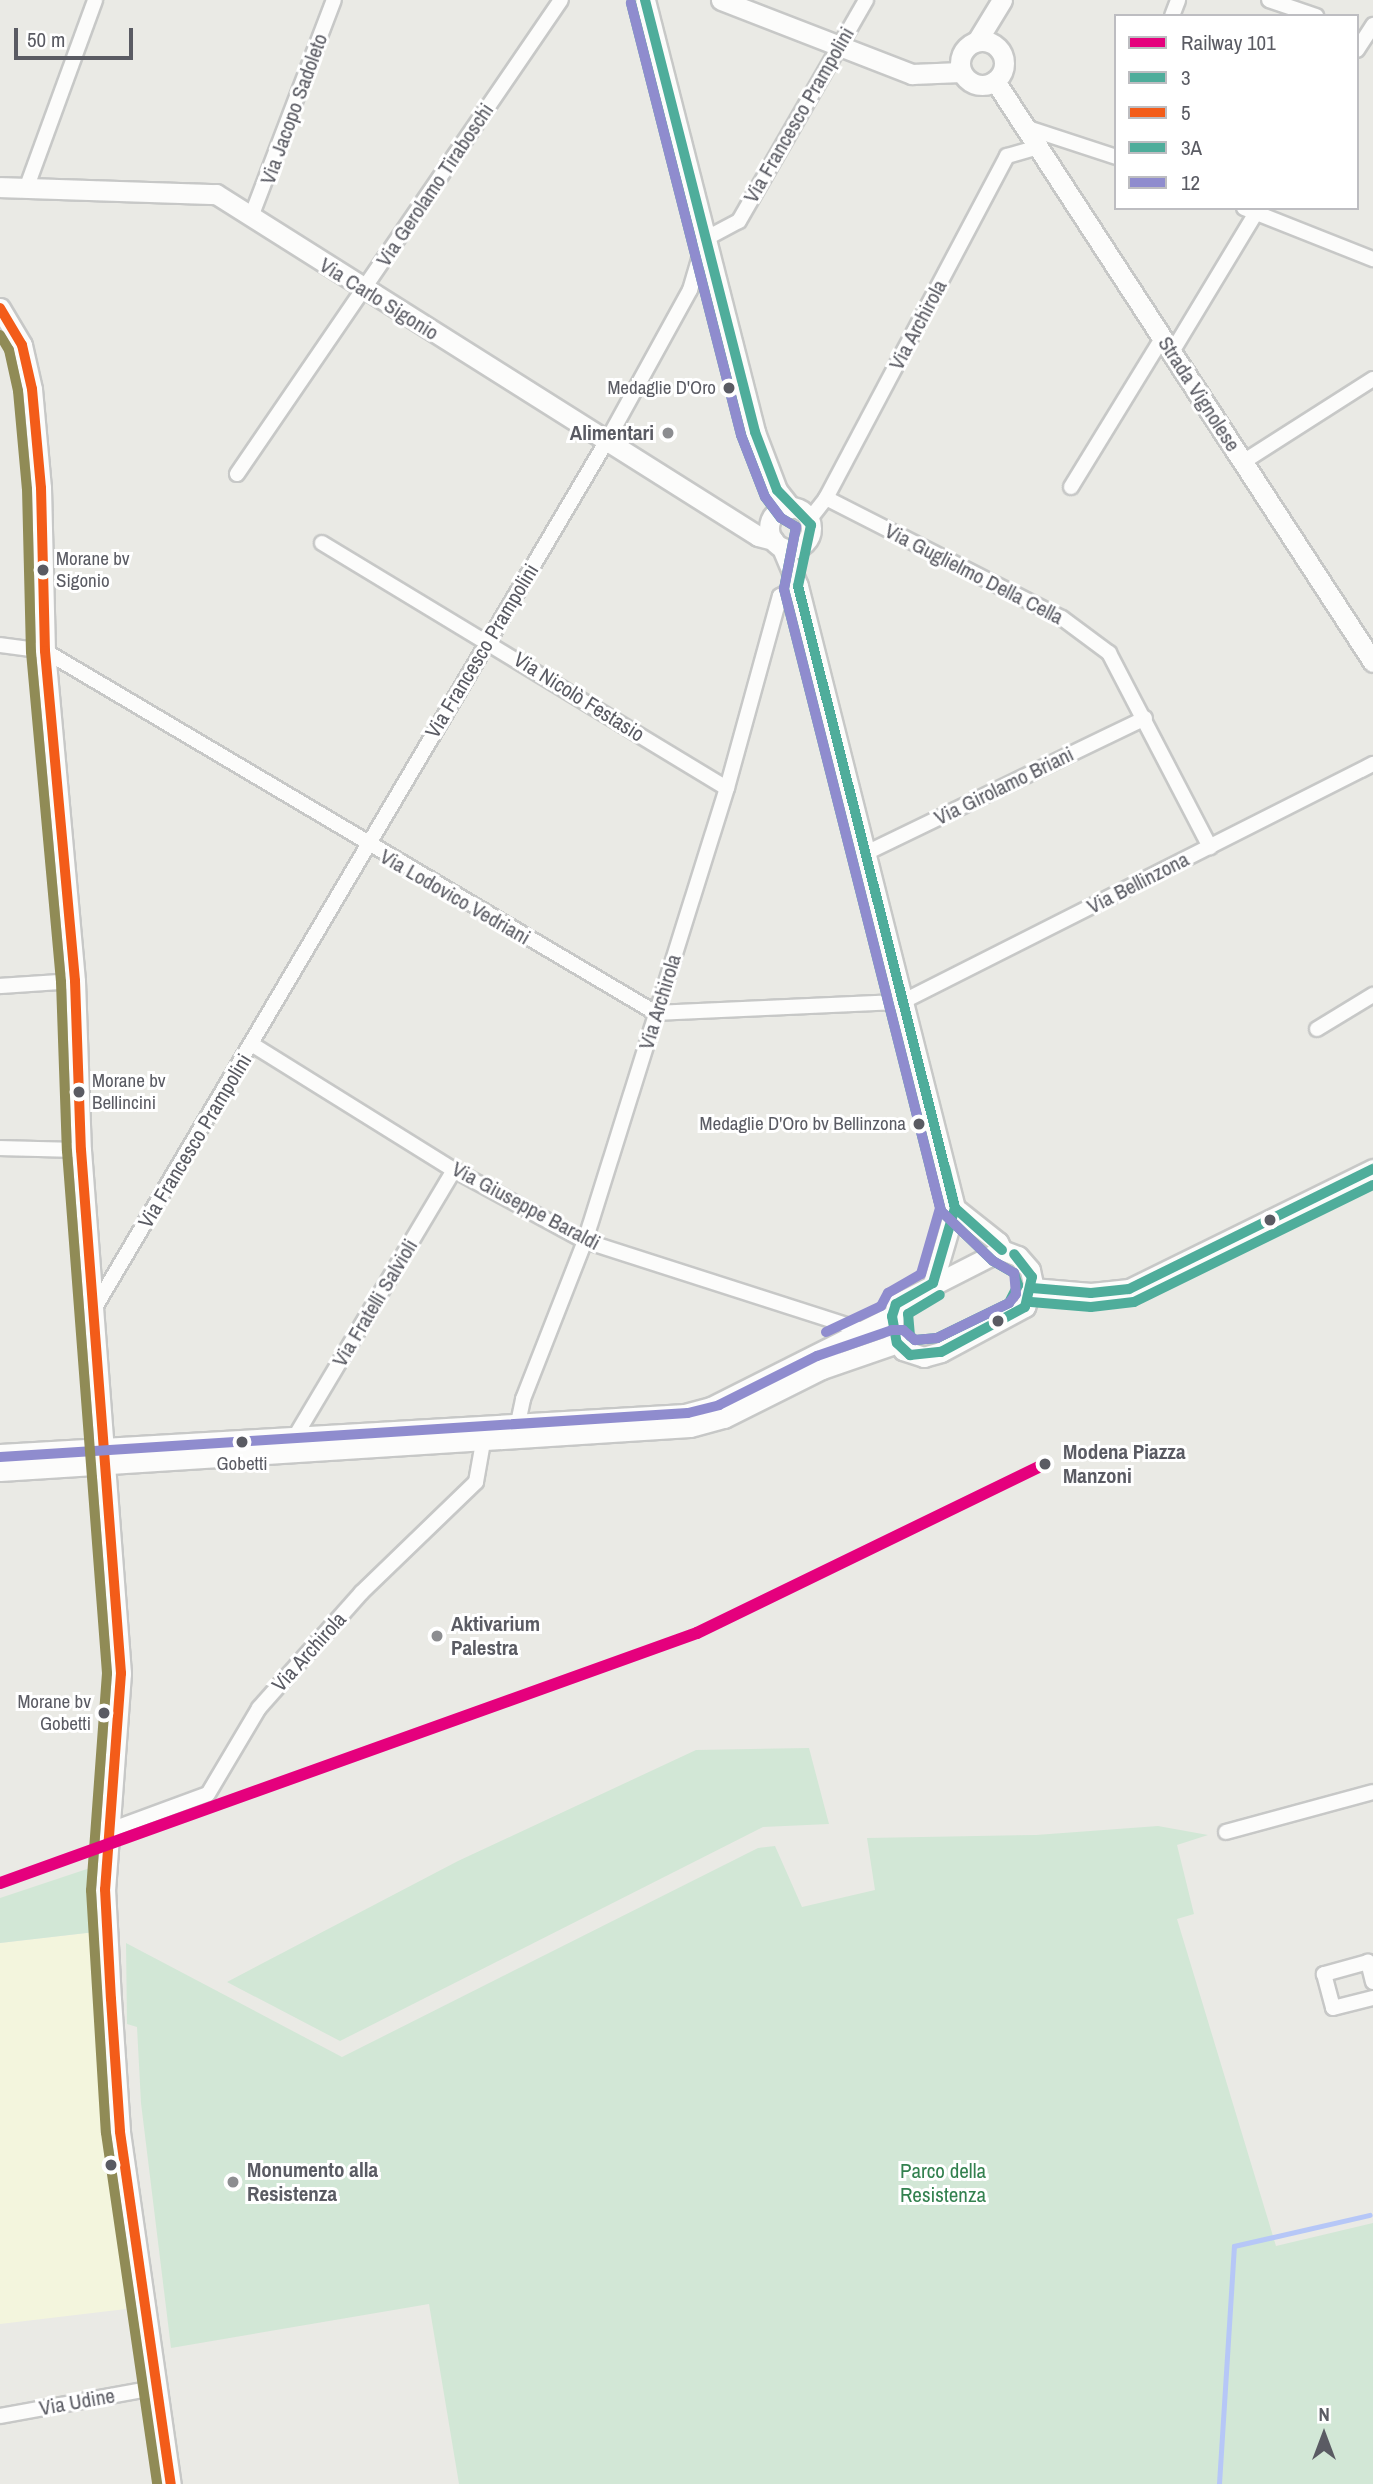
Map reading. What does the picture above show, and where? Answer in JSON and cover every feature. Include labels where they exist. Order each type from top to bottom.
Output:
[{"type":"street","points":[[26,189],[95,0]]},
{"type":"street","name":"Via Jacopo Sadoleto","points":[[251,217],[334,0]]},
{"type":"street","name":"Via Gerolamo Tiraboschi","points":[[237,474],[561,0]]},
{"type":"street","points":[[645,0],[755,432],[777,490],[780,512],[777,544],[798,586],[956,1208],[933,1283]]},
{"type":"street","points":[[721,0],[912,74],[961,72],[976,85],[995,81],[1003,71],[1001,2]]},
{"type":"street","name":"Via Francesco Prampolini","points":[[94,1309],[253,1045],[487,641],[608,439],[690,290],[705,239],[739,220],[866,0]]},
{"type":"street","points":[[1269,0],[1310,14]]},
{"type":"street","points":[[961,72],[961,53],[977,41],[1001,2]]},
{"type":"street","points":[[1359,45],[1366,29]]},
{"type":"street","points":[[977,41],[991,42],[1001,51]]},
{"type":"street","name":"Strada Vignolese","points":[[995,81],[1373,662]]},
{"type":"street","points":[[1025,127],[1114,157]]},
{"type":"street","name":"Via Archirola","points":[[809,520],[826,498],[1007,156],[1039,147]]},
{"type":"street","name":"Via Carlo Sigonio","points":[[0,187],[216,194],[363,291],[777,544]]},
{"type":"street","points":[[1071,487],[1168,345],[1253,210],[1373,259]]},
{"type":"street","points":[[0,308],[22,345],[32,389],[43,519],[45,651],[75,981],[81,1150],[121,1673],[105,1889],[120,2132],[154,2388],[171,2484]]},
{"type":"street","points":[[1243,462],[1373,379]]},
{"type":"street","name":"Via Guglielmo Della Cella","points":[[826,498],[1062,618],[1109,653],[1210,847]]},
{"type":"street","points":[[728,516],[780,512],[809,520],[811,531],[803,545],[798,586]]},
{"type":"street","name":"Via Nicolò Festasio","points":[[322,543],[727,788]]},
{"type":"street","points":[[777,544],[803,545]]},
{"type":"street","name":"Via Archirola","points":[[518,1423],[523,1399],[585,1241],[727,788],[780,596],[798,586]]},
{"type":"street","points":[[0,645],[45,651]]},
{"type":"street","name":"Via Lodovico Vedriani","points":[[45,651],[367,846],[656,1013]]},
{"type":"street","name":"Via Girolamo Briani","points":[[864,854],[1145,718]]},
{"type":"street","name":"Via Bellinzona","points":[[902,1002],[1373,764]]},
{"type":"street","points":[[0,986],[75,981]]},
{"type":"street","points":[[1317,1029],[1373,995]]},
{"type":"street","points":[[656,1013],[902,1002]]},
{"type":"street","name":"Via Giuseppe Baraldi","points":[[253,1045],[454,1170],[585,1241],[862,1330]]},
{"type":"street","points":[[0,1148],[81,1150]]},
{"type":"street","points":[[1032,1288],[1091,1293],[1129,1289],[1373,1169]]},
{"type":"street","name":"Via Fratelli Salvioli","points":[[297,1445],[454,1170]]},
{"type":"street","points":[[956,1208],[998,1242],[1002,1250],[1025,1263],[1032,1288],[1017,1314],[941,1352],[924,1357],[910,1355],[897,1343],[891,1316],[896,1304],[1002,1250]]},
{"type":"street","points":[[297,1445],[518,1423],[653,1418],[711,1407],[891,1316]]},
{"type":"street","points":[[0,1454],[105,1455],[297,1445],[483,1443],[690,1427],[724,1418],[822,1369],[897,1343]]},
{"type":"street","name":"Via Archirola","points":[[110,1830],[208,1794],[259,1708],[361,1593],[477,1482],[483,1443]]},
{"type":"street","points":[[0,1471],[105,1455]]},
{"type":"street","points":[[1226,1832],[1373,1792]]},
{"type":"street","points":[[1373,1982],[1368,1962],[1324,1974],[1333,2008],[1373,1998]]},
{"type":"street","name":"Via Udine","points":[[0,2416],[154,2388]]},
{"type":"shaded area","points":[[95,1932],[95,2010],[126,2309],[0,2324],[0,1943]]},
{"type":"green space","points":[[809,1748],[829,1824],[763,1827],[340,2041],[227,1982],[458,1861],[696,1750]]},
{"type":"green space","name":"Parco della Resistenza","points":[[1158,1826],[1208,1835],[1177,1845],[1194,1914],[1177,1919],[1276,2246],[1373,2223],[1373,2484],[459,2484],[429,2304],[171,2348],[141,2103],[137,2027],[127,2024],[126,1943],[342,2057],[758,1848],[775,1846],[802,1907],[875,1890],[867,1838],[1036,1835]]},
{"type":"green space","points":[[93,1867],[95,1932],[0,1943],[0,1898]]},
{"type":"waterway","points":[[1219,2484],[1234,2246],[1369,2215]]},
{"type":"rail line","name":"101","points":[[0,1883],[697,1633],[1045,1464]]},
{"type":"transit line","name":"3","points":[[645,0],[755,432],[777,490],[811,525],[798,586],[955,1208],[1002,1250]]},
{"type":"transit line","name":"3A","points":[[631,3],[741,435],[765,497],[781,518],[796,527],[784,589],[941,1211],[993,1261],[1014,1273],[1018,1285],[1009,1303],[937,1338],[915,1340],[910,1336],[908,1314],[940,1295]]},
{"type":"transit line","name":"12","points":[[0,1457],[688,1413],[719,1405],[817,1356],[892,1330],[903,1330],[915,1340],[937,1338],[1009,1303],[1016,1294],[1014,1273],[993,1261],[941,1211],[784,589],[796,527],[781,518],[765,497],[741,435],[631,3]]},
{"type":"transit line","name":"5","points":[[0,308],[22,345],[32,389],[41,488],[45,651],[75,981],[81,1150],[121,1673],[105,1889],[111,1999],[120,2132],[171,2484]]},
{"type":"transit line","points":[[0,335],[9,350],[18,391],[27,489],[31,652],[61,982],[67,1151],[107,1673],[91,1890],[106,2133],[157,2484]]},
{"type":"transit line","name":"3","points":[[933,1283],[955,1208],[945,1167]]},
{"type":"transit line","name":"3","points":[[1032,1288],[1091,1293],[1129,1289],[1373,1169]]},
{"type":"transit line","name":"12","points":[[826,1332],[881,1306],[888,1293],[921,1274],[940,1208],[931,1172]]},
{"type":"transit line","name":"3A","points":[[1031,1302],[1091,1307],[1134,1302],[1373,1185]]},
{"type":"transit line","name":"3","points":[[933,1283],[896,1304],[892,1316],[897,1343],[910,1355],[941,1352],[1025,1307],[1032,1277],[1014,1254]]},
{"type":"place","name":"Medaglie D'Oro","points":[[729,388]]},
{"type":"place","name":"Alimentari","points":[[668,433]]},
{"type":"place","name":"Morane bv Sigonio","points":[[43,570]]},
{"type":"place","name":"Morane bv Bellincini","points":[[79,1092]]},
{"type":"place","name":"Medaglie D'Oro bv Bellinzona","points":[[919,1124]]},
{"type":"place","name":"Gobetti","points":[[242,1442]]},
{"type":"place","name":"Modena Piazza Manzoni","points":[[1045,1464]]},
{"type":"place","name":"Aktivarium Palestra","points":[[437,1636]]},
{"type":"place","name":"Morane bv Gobetti","points":[[104,1713]]},
{"type":"place","name":"Monumento alla Resistenza","points":[[233,2182]]}]
